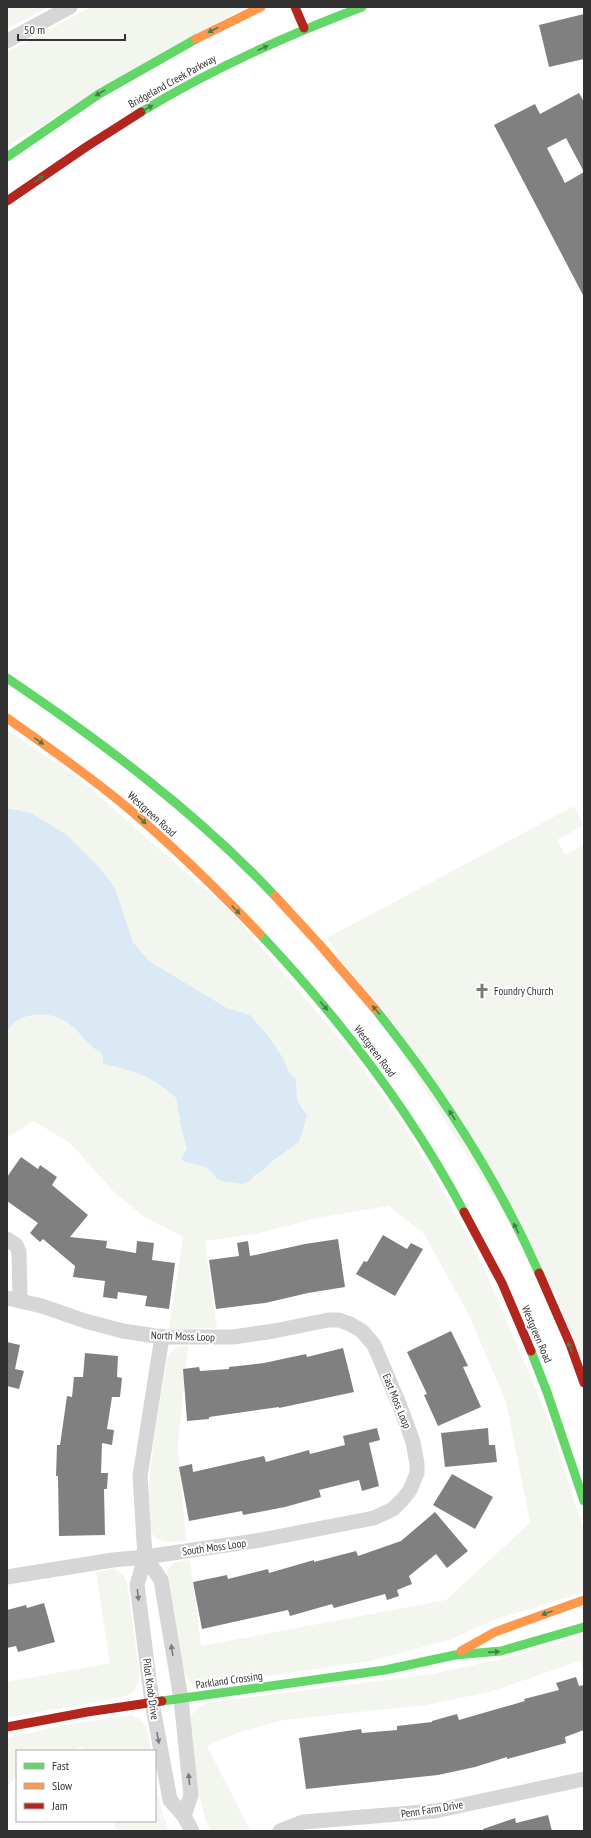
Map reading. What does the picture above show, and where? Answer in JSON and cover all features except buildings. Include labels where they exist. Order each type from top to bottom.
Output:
[{"type":"street","points":[[7,41],[70,7]]},
{"type":"street","points":[[7,157],[86,102],[149,63],[261,7]]},
{"type":"street","points":[[295,7],[304,28]]},
{"type":"street","name":"Bridgeland Creek Parkway","points":[[7,201],[106,133],[168,96],[230,63],[304,28],[362,7]]},
{"type":"street","name":"Westgreen Road","points":[[7,678],[80,727],[149,780],[244,864],[317,942],[383,1019],[434,1088],[472,1146],[500,1196],[536,1267],[563,1328],[584,1383]]},
{"type":"street","name":"Westgreen Road","points":[[7,718],[128,808],[218,890],[292,968],[354,1042],[403,1109],[440,1166],[502,1283],[548,1392],[584,1501]]},
{"type":"street","name":"North Moss Loop","points":[[7,1240],[16,1245],[18,1252],[13,1299],[42,1306],[85,1321],[123,1331],[162,1338],[233,1337],[328,1320],[339,1320],[350,1324]]},
{"type":"street","name":"East Moss Loop","points":[[350,1324],[362,1331],[374,1345],[400,1406],[417,1454],[417,1473],[410,1490]]},
{"type":"street","name":"Pilot Knob Drive","points":[[162,1338],[140,1476],[145,1557],[137,1585],[152,1702],[170,1800],[184,1816],[192,1831]]},
{"type":"street","name":"South Moss Loop","points":[[7,1577],[113,1560],[145,1557],[261,1540],[374,1518],[393,1509],[410,1490]]},
{"type":"street","points":[[145,1557],[161,1580],[181,1699],[191,1795],[184,1816]]},
{"type":"street","name":"Parkland Crossing","points":[[455,1655],[495,1632],[584,1600]]},
{"type":"street","name":"Parkland Crossing","points":[[7,1727],[152,1702],[384,1670],[455,1655],[501,1651],[584,1627]]},
{"type":"street","name":"Penn Farm Drive","points":[[280,1831],[303,1822],[436,1811],[584,1779]]},
{"type":"shaded area","points":[[7,7],[48,7],[7,29]]},
{"type":"shaded area","points":[[91,7],[245,7],[7,146],[7,52]]},
{"type":"shaded area","points":[[7,729],[81,780],[232,913],[351,1052],[402,1123],[446,1196],[482,1263],[548,1418],[584,1531],[584,1590],[578,1594],[494,1620],[449,1640],[370,1661],[200,1686],[190,1683],[184,1672],[167,1572],[176,1562],[190,1560],[201,1646],[446,1600],[530,1523],[506,1402],[469,1315],[424,1234],[389,1206],[317,1218],[255,1234],[205,1241],[217,1328],[169,1329],[183,1237],[143,1216],[115,1193],[69,1142],[33,1121],[7,1138],[7,1031],[20,1019],[35,1015],[51,1016],[64,1020],[93,1048],[102,1053],[103,1064],[125,1069],[151,1079],[176,1098],[181,1127],[188,1149],[181,1158],[203,1166],[211,1171],[216,1178],[242,1183],[249,1182],[255,1175],[264,1170],[270,1163],[277,1159],[304,1109],[297,1099],[296,1079],[290,1074],[283,1058],[270,1038],[250,1015],[227,1008],[149,961],[133,942],[115,888],[100,868],[66,834],[31,813],[7,808]]},
{"type":"shaded area","name":"Foundry Church","points":[[574,806],[584,825],[557,840],[565,855],[584,845],[584,1371],[555,1291],[327,938]]},
{"type":"shaded area","points":[[7,808],[31,813],[66,834],[100,868],[115,888],[133,942],[149,961],[227,1008],[250,1015],[270,1038],[283,1058],[290,1074],[296,1079],[297,1099],[307,1116],[299,1142],[270,1163],[264,1170],[255,1175],[249,1182],[242,1184],[222,1181],[216,1178],[211,1171],[203,1166],[184,1162],[181,1158],[187,1149],[181,1127],[176,1098],[151,1079],[125,1069],[103,1064],[102,1053],[93,1047],[64,1020],[43,1015],[31,1016],[16,1021],[7,1031]]},
{"type":"shaded area","points":[[179,1346],[188,1346],[178,1444],[186,1541],[169,1542],[157,1539],[154,1536],[150,1524],[148,1504],[153,1451],[167,1359],[170,1353]]},
{"type":"shaded area","points":[[114,1568],[124,1576],[127,1583],[140,1676],[135,1691],[127,1696],[7,1718],[7,1682],[110,1663],[96,1573]]},
{"type":"shaded area","points":[[584,1635],[584,1672],[580,1661],[489,1692],[426,1705],[284,1720],[242,1731],[207,1746],[250,1830],[210,1831],[199,1793],[189,1727],[194,1712],[206,1703],[432,1674],[501,1659]]},
{"type":"shaded area","points":[[132,1715],[138,1718],[145,1726],[151,1750],[84,1750],[82,1746],[73,1750],[16,1750],[16,1778],[7,1786],[7,1738],[69,1724]]},
{"type":"shaded area","points":[[156,1786],[161,1809],[169,1831],[116,1831],[114,1822],[156,1822]]},
{"type":"traffic: fast","points":[[141,112],[167,96],[249,54],[362,7]]},
{"type":"traffic: fast","points":[[7,157],[99,94],[196,39]]},
{"type":"traffic: fast","points":[[7,678],[78,727],[181,807],[245,865],[275,896]]},
{"type":"traffic: fast","points":[[260,934],[318,999],[397,1101],[443,1174],[464,1212]]},
{"type":"traffic: fast","points":[[375,1009],[422,1071],[466,1136],[505,1203],[539,1273]]},
{"type":"traffic: fast","points":[[531,1351],[547,1392],[584,1501]]},
{"type":"traffic: fast","points":[[162,1701],[385,1670],[455,1655],[501,1651],[584,1627]]},
{"type":"traffic: slow","points":[[196,39],[261,7]]},
{"type":"traffic: slow","points":[[7,718],[84,773],[129,809],[196,870],[260,934]]},
{"type":"traffic: slow","points":[[275,896],[320,945],[375,1009]]},
{"type":"traffic: slow","points":[[461,1651],[495,1632],[584,1600]]},
{"type":"traffic: jam","points":[[295,7],[304,28]]},
{"type":"traffic: jam","points":[[7,201],[86,147],[141,112]]},
{"type":"traffic: jam","points":[[464,1212],[502,1283],[531,1351]]},
{"type":"traffic: jam","points":[[539,1273],[570,1344],[584,1383]]},
{"type":"traffic: jam","points":[[7,1727],[87,1712],[162,1701]]},
{"type":"place","name":"Foundry Church","points":[[482,991]]}]
